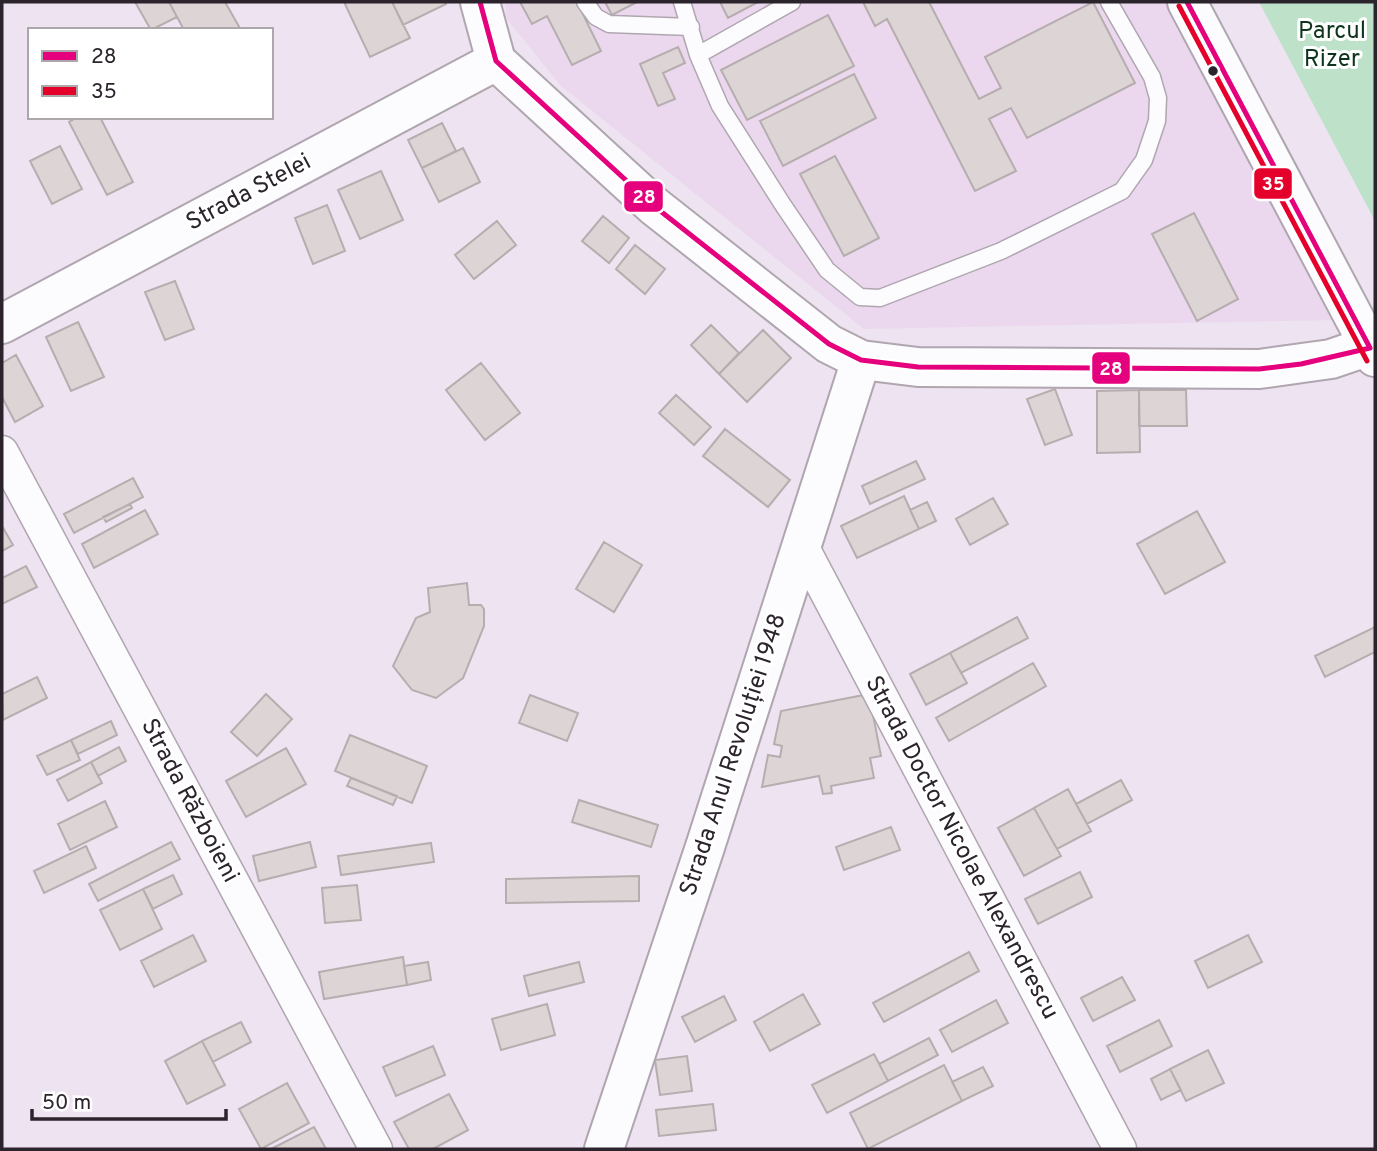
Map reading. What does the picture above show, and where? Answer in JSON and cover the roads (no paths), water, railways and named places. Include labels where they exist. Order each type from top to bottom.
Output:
[{"type":"street","points":[[480,2],[496,61],[665,215],[784,312],[829,344],[862,360],[946,368],[1259,369],[1301,365],[1374,350],[1187,2]]},
{"type":"street","name":"Strada Stelei","points":[[2,324],[496,61]]},
{"type":"street","name":"Strada Anul Revoluției 1948","points":[[604,1149],[862,360]]},
{"type":"street","name":"Strada Războieni","points":[[2,452],[376,1149]]},
{"type":"street","name":"Strada Doctor Nicolae Alexandrescu","points":[[802,546],[1121,1149]]},
{"type":"lane","points":[[585,2],[596,17],[609,24],[691,27]]},
{"type":"lane","points":[[682,2],[698,55],[720,106],[827,270],[860,297],[880,298],[1000,251],[1122,191],[1144,160],[1157,121],[1158,98],[1152,77],[1109,2]]},
{"type":"lane","points":[[698,55],[792,2]]},
{"type":"park label","name":"Parcul Rizer","points":[[1332,46]]}]
